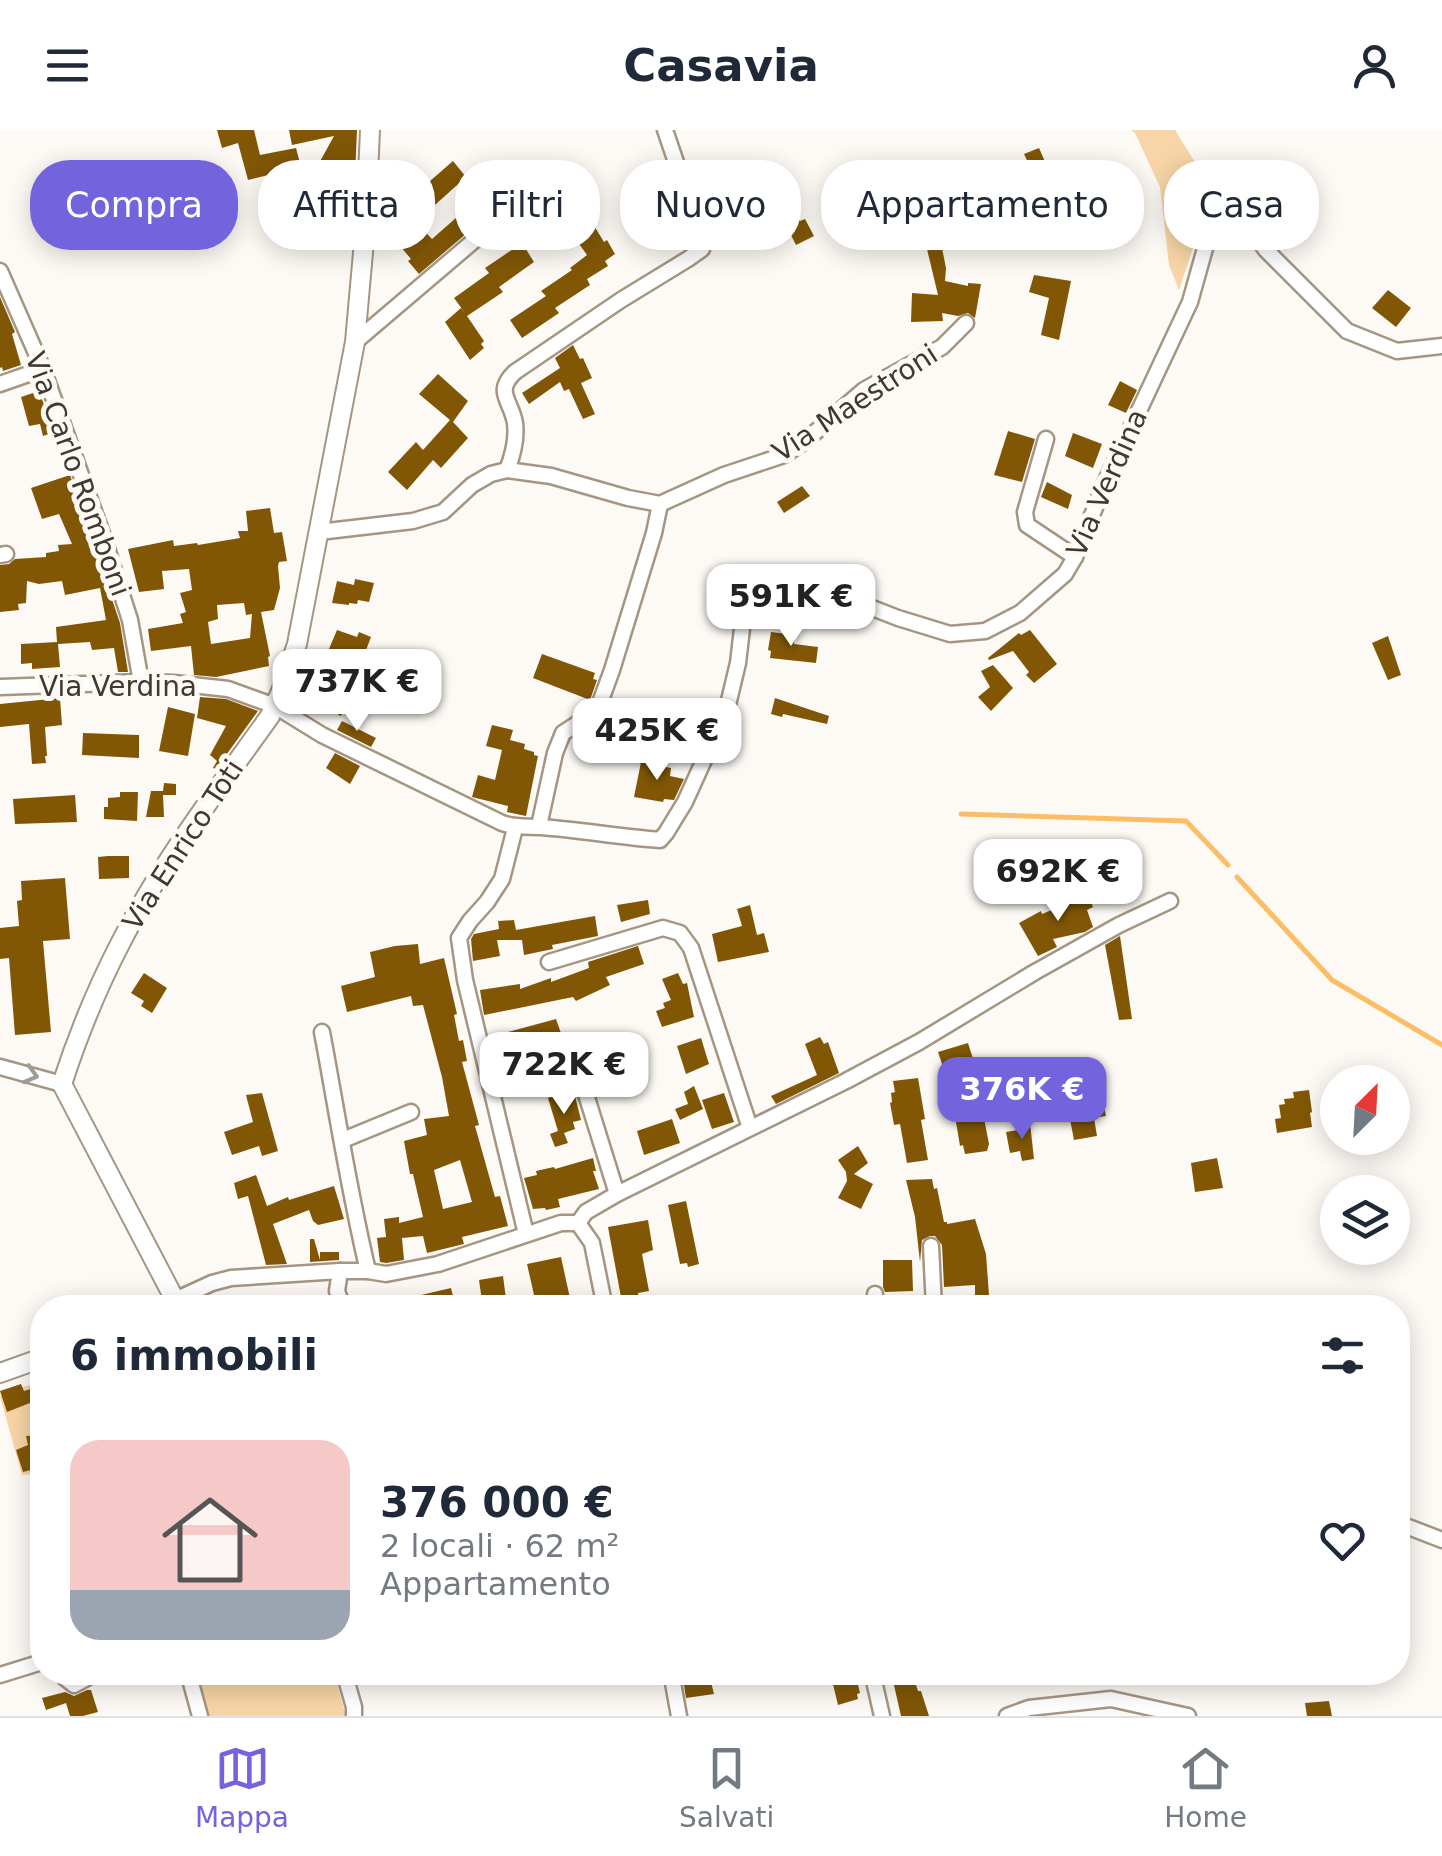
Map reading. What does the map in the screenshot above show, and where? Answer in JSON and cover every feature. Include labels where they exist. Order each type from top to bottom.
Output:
[{"type":"street","name":"Via Enrico Toti","points":[[62,1084],[80,1030],[122,940],[165,867],[275,706],[297,644],[355,342],[370,130]]},
{"type":"street","points":[[507,470],[514,450],[515,422],[503,390],[506,380],[702,248],[665,130]]},
{"type":"street","name":"Via Verdina","points":[[0,687],[141,682],[228,689],[275,706],[322,736],[515,828],[539,826],[660,840],[685,802],[726,710],[748,600],[756,587],[772,576],[813,584],[950,634],[985,631],[1020,613],[1065,574],[1190,302],[1211,227],[1226,212],[1247,224],[1266,250],[1347,331],[1396,350],[1442,346]]},
{"type":"street","points":[[355,342],[464,250]]},
{"type":"street","name":"Via Carlo Romboni","points":[[0,271],[43,368],[104,539],[130,620],[141,682]]},
{"type":"street","name":"Via Maestroni","points":[[660,504],[724,475],[784,455],[864,390],[942,347],[966,323]]},
{"type":"street","points":[[0,384],[43,368]]},
{"type":"street","points":[[1046,439],[1025,512],[1027,525],[1075,557]]},
{"type":"street","points":[[320,532],[413,521],[443,512],[472,485],[507,470],[551,476],[660,504],[597,711],[563,733],[539,826]]},
{"type":"street","points":[[515,828],[502,879],[459,938],[465,980],[526,1234]]},
{"type":"street","points":[[578,1223],[586,1212],[616,1194],[904,1050],[1035,972],[1170,901]]},
{"type":"street","points":[[549,962],[663,928],[680,933],[692,948],[750,1128]]},
{"type":"street","points":[[322,1032],[368,1271]]},
{"type":"street","points":[[570,1043],[616,1194]]},
{"type":"street","points":[[0,1067],[62,1084],[164,1295]]},
{"type":"street","points":[[343,1140],[411,1112]]},
{"type":"street","points":[[186,1295],[231,1278],[340,1271],[386,1274],[438,1264],[561,1223],[578,1223]]},
{"type":"street","points":[[578,1223],[592,1243],[602,1295]]},
{"type":"street","points":[[931,1246],[933,1295]]},
{"type":"street","points":[[338,1295],[340,1271]]},
{"type":"street","points":[[0,1373],[30,1362]]},
{"type":"street","points":[[1410,1528],[1442,1540]]},
{"type":"street","points":[[0,1674],[30,1665]]},
{"type":"street","points":[[192,1685],[200,1716]]},
{"type":"street","points":[[348,1685],[354,1716]]},
{"type":"street","points":[[673,1685],[679,1716]]},
{"type":"street","points":[[875,1685],[882,1716]]},
{"type":"street","points":[[1007,1716],[1029,1708],[1111,1700],[1188,1716]]},
{"type":"shaded area","points":[[1131,130],[1175,130],[1194,160],[1164,160],[1164,222],[1160,187]]},
{"type":"shaded area","points":[[1167,250],[1192,250],[1179,290]]},
{"type":"shaded area","points":[[30,1385],[30,1474],[22,1475],[0,1396]]},
{"type":"shaded area","points":[[199,1685],[337,1685],[346,1716],[209,1716]]},
{"type":"building","points":[[217,130],[254,130],[260,155],[296,148],[299,160],[258,160],[258,178],[248,180],[238,143],[222,148]]},
{"type":"building","points":[[289,130],[357,130],[356,160],[321,160],[334,136],[292,145]]},
{"type":"building","points":[[1039,148],[1044,160],[1027,160],[1024,154]]},
{"type":"building","points":[[453,161],[455,163],[455,187],[435,205],[435,177]]},
{"type":"building","points":[[455,219],[455,243],[419,274],[408,261],[411,259],[403,250],[435,250],[435,236]]},
{"type":"building","points":[[805,219],[814,236],[801,242],[801,221]]},
{"type":"building","points":[[600,235],[615,254],[605,261],[608,266],[587,279],[590,285],[555,308],[559,313],[522,338],[510,320],[546,296],[541,291],[587,255],[583,250],[600,250]]},
{"type":"building","points":[[512,250],[526,250],[534,262],[499,287],[503,292],[467,316],[484,341],[484,348],[470,360],[445,322],[461,308],[465,313],[454,298],[489,273],[485,268]]},
{"type":"building","points":[[927,250],[942,250],[945,281],[968,286],[981,284],[975,318],[968,313],[942,313],[943,321],[911,322],[912,293],[938,295]]},
{"type":"building","points":[[1034,275],[1071,281],[1059,340],[1041,335],[1049,298],[1029,292]]},
{"type":"building","points":[[1388,290],[1411,308],[1396,327],[1372,308]]},
{"type":"building","points":[[0,297],[15,332],[12,334],[21,365],[3,371],[0,368]]},
{"type":"building","points":[[573,345],[592,378],[581,383],[595,414],[583,419],[569,389],[564,391],[560,382],[529,404],[522,393],[560,368],[555,358]]},
{"type":"building","points":[[438,374],[468,401],[453,422],[468,438],[441,468],[433,460],[407,490],[388,472],[416,442],[423,450],[450,420],[419,394]]},
{"type":"building","points":[[1120,381],[1137,390],[1126,413],[1108,405]]},
{"type":"building","points":[[39,391],[54,432],[43,436],[40,424],[29,426],[21,397]]},
{"type":"building","points":[[1008,431],[1035,439],[1022,482],[994,475]]},
{"type":"building","points":[[1073,433],[1102,444],[1093,468],[1065,456]]},
{"type":"building","points":[[70,475],[120,623],[128,672],[118,672],[114,648],[92,650],[90,642],[58,644],[60,667],[32,669],[32,663],[21,664],[21,644],[57,642],[56,627],[106,620],[100,588],[65,595],[62,581],[27,581],[26,603],[18,604],[19,610],[0,612],[0,565],[15,559],[46,557],[46,553],[59,551],[58,545],[72,544],[59,514],[42,519],[31,488]]},
{"type":"building","points":[[1047,482],[1072,495],[1068,509],[1041,497]]},
{"type":"building","points":[[802,486],[810,496],[784,513],[777,502]]},
{"type":"building","points":[[270,508],[274,533],[282,532],[287,561],[279,562],[280,588],[274,610],[261,612],[269,666],[216,677],[194,675],[191,646],[151,651],[148,629],[183,623],[180,614],[186,612],[180,593],[192,590],[189,569],[162,571],[164,589],[139,592],[128,549],[173,540],[174,546],[240,538],[238,531],[248,531],[246,511]],"holes":[[[244,603],[246,615],[252,614],[250,638],[211,644],[208,622],[218,619],[217,605]]]},
{"type":"building","points":[[355,579],[374,583],[369,602],[332,603],[337,581],[354,585]]},
{"type":"building","points":[[756,611],[784,615],[782,627],[754,621]]},
{"type":"building","points":[[337,630],[371,637],[341,716],[322,706],[327,697],[316,694],[333,659],[326,656]]},
{"type":"building","points":[[1030,630],[1057,664],[1034,683],[1013,651],[988,658],[1019,633]]},
{"type":"building","points":[[771,632],[795,635],[794,644],[818,647],[816,663],[770,658]]},
{"type":"building","points":[[1388,636],[1401,675],[1388,680],[1372,643]]},
{"type":"building","points":[[542,654],[595,673],[593,679],[597,680],[590,700],[533,678]]},
{"type":"building","points":[[993,665],[1013,688],[991,711],[978,697],[990,687],[981,671]]},
{"type":"building","points":[[200,697],[226,699],[258,711],[216,769],[213,768],[217,761],[210,755],[226,726],[197,718]]},
{"type":"building","points":[[60,698],[62,725],[45,727],[46,763],[32,764],[29,724],[0,727],[0,704]]},
{"type":"building","points":[[775,698],[829,716],[827,724],[771,714]]},
{"type":"building","points":[[168,707],[195,714],[188,756],[159,751]]},
{"type":"building","points":[[342,721],[376,738],[371,747],[337,730]]},
{"type":"building","points":[[492,725],[513,730],[510,740],[525,744],[524,749],[538,756],[526,816],[507,812],[508,806],[472,797],[478,775],[495,780],[502,750],[486,746]]},
{"type":"building","points":[[83,733],[139,735],[139,758],[82,755]]},
{"type":"building","points":[[335,753],[360,766],[350,784],[326,768]]},
{"type":"building","points":[[641,762],[671,768],[670,776],[684,779],[674,800],[634,797]]},
{"type":"building","points":[[164,783],[176,784],[176,795],[163,795],[164,817],[146,817],[151,791],[163,791]]},
{"type":"building","points":[[120,792],[138,792],[137,821],[104,819],[108,798],[120,797]]},
{"type":"building","points":[[75,795],[77,822],[15,824],[13,799]]},
{"type":"building","points":[[129,856],[129,878],[99,879],[98,857]]},
{"type":"building","points":[[65,878],[70,939],[43,941],[51,1032],[15,1035],[9,958],[0,959],[0,928],[19,926],[17,901],[22,900],[21,881]]},
{"type":"building","points":[[1088,895],[1093,907],[1087,910],[1093,927],[1053,939],[1057,947],[1038,956],[1019,923]]},
{"type":"building","points":[[648,900],[650,914],[621,922],[617,905]]},
{"type":"building","points":[[750,905],[757,935],[764,933],[769,952],[718,962],[712,934],[742,926],[737,909]]},
{"type":"building","points":[[595,916],[598,936],[524,955],[522,940],[497,940],[500,956],[473,961],[474,934],[499,929],[498,921],[514,920],[516,930]]},
{"type":"building","points":[[1120,936],[1132,1019],[1119,1020],[1105,945]]},
{"type":"building","points":[[418,944],[420,964],[444,958],[459,1041],[463,1040],[467,1061],[462,1062],[479,1125],[475,1126],[495,1197],[500,1196],[508,1226],[462,1237],[464,1244],[427,1253],[423,1236],[402,1238],[404,1260],[386,1263],[380,1262],[377,1238],[386,1237],[384,1219],[399,1217],[399,1223],[423,1217],[404,1141],[427,1135],[424,1119],[449,1116],[423,1005],[413,1006],[411,996],[347,1012],[341,986],[375,977],[370,952]],"holes":[[[460,1160],[472,1202],[443,1209],[434,1170]]]},
{"type":"building","points":[[638,946],[644,964],[606,977],[610,985],[576,1001],[573,997],[484,1015],[480,990],[520,984],[520,989],[551,978],[551,982],[589,968],[588,962]]},
{"type":"building","points":[[144,973],[167,988],[152,1013],[141,1006],[144,1001],[131,993]]},
{"type":"building","points":[[678,973],[683,984],[687,983],[694,1017],[662,1027],[656,1011],[671,1000],[662,979]]},
{"type":"building","points":[[556,1019],[562,1036],[560,1047],[553,1050],[554,1058],[544,1061],[549,1082],[538,1085],[532,1065],[498,1073],[490,1037]]},
{"type":"building","points":[[820,1037],[824,1044],[828,1042],[839,1073],[776,1104],[771,1096],[817,1075],[805,1044]]},
{"type":"building","points":[[701,1038],[709,1064],[686,1074],[677,1046]]},
{"type":"building","points":[[968,1043],[974,1062],[944,1070],[938,1052]]},
{"type":"building","points":[[918,1078],[928,1160],[907,1163],[900,1124],[894,1125],[891,1093],[895,1092],[893,1081]]},
{"type":"building","points":[[694,1086],[703,1109],[680,1120],[675,1109],[688,1104],[684,1092]]},
{"type":"building","points":[[1309,1090],[1312,1127],[1277,1133],[1279,1105],[1285,1104],[1284,1099],[1294,1098],[1293,1092]]},
{"type":"building","points":[[262,1093],[278,1151],[262,1156],[259,1146],[232,1155],[224,1132],[253,1122],[246,1095]]},
{"type":"building","points":[[564,1093],[565,1097],[575,1096],[581,1120],[573,1122],[575,1129],[564,1133],[568,1143],[555,1147],[550,1134],[558,1131],[548,1098]]},
{"type":"building","points":[[724,1093],[734,1122],[712,1129],[702,1100]]},
{"type":"building","points":[[1103,1103],[1106,1116],[1094,1118],[1097,1136],[1074,1140],[1068,1109]]},
{"type":"building","points":[[983,1113],[989,1144],[987,1151],[965,1154],[955,1116]]},
{"type":"building","points":[[672,1119],[680,1143],[644,1155],[637,1131]]},
{"type":"building","points":[[1030,1123],[1034,1159],[1022,1161],[1020,1151],[1010,1153],[1006,1132]]},
{"type":"building","points":[[858,1146],[868,1163],[854,1174],[873,1184],[861,1209],[838,1198],[847,1181],[838,1160]]},
{"type":"building","points":[[593,1158],[599,1189],[558,1199],[560,1207],[533,1209],[524,1178],[537,1175],[536,1171]]},
{"type":"building","points":[[1217,1158],[1223,1188],[1195,1192],[1191,1163]]},
{"type":"building","points":[[256,1175],[267,1206],[334,1186],[344,1219],[318,1225],[309,1210],[273,1224],[287,1264],[266,1265],[248,1196],[238,1199],[234,1183]]},
{"type":"building","points":[[932,1179],[947,1224],[975,1219],[986,1254],[989,1295],[975,1295],[975,1285],[944,1287],[942,1245],[935,1236],[922,1240],[920,1262],[906,1180]]},
{"type":"building","points":[[686,1201],[699,1264],[688,1267],[687,1263],[680,1264],[668,1205]]},
{"type":"building","points":[[648,1220],[653,1250],[642,1254],[649,1291],[621,1295],[608,1227]]},
{"type":"building","points":[[310,1239],[314,1239],[320,1260],[320,1252],[339,1252],[339,1260],[310,1262]]},
{"type":"building","points":[[561,1257],[569,1295],[534,1295],[527,1264]]},
{"type":"building","points":[[883,1260],[912,1260],[913,1291],[885,1292]]},
{"type":"building","points":[[503,1276],[505,1295],[481,1295],[479,1280]]},
{"type":"building","points":[[451,1288],[453,1295],[421,1295]]},
{"type":"building","points":[[21,1384],[24,1391],[30,1389],[30,1403],[7,1412],[0,1391]]},
{"type":"building","points":[[26,1436],[30,1436],[30,1470],[23,1472],[16,1450],[28,1445]]},
{"type":"building","points":[[684,1685],[712,1685],[714,1694],[686,1698]]},
{"type":"building","points":[[833,1685],[858,1685],[858,1699],[838,1705]]},
{"type":"building","points":[[894,1685],[916,1685],[929,1716],[901,1716]]},
{"type":"building","points":[[91,1690],[98,1712],[83,1716],[70,1716],[66,1703],[46,1710],[42,1698],[65,1692],[74,1696]]},
{"type":"building","points":[[1329,1701],[1332,1716],[1307,1716],[1305,1703]]},
{"type":"waterway","points":[[961,814],[1186,821],[1228,865]]},
{"type":"waterway","points":[[1237,877],[1332,980],[1442,1045]]}]
